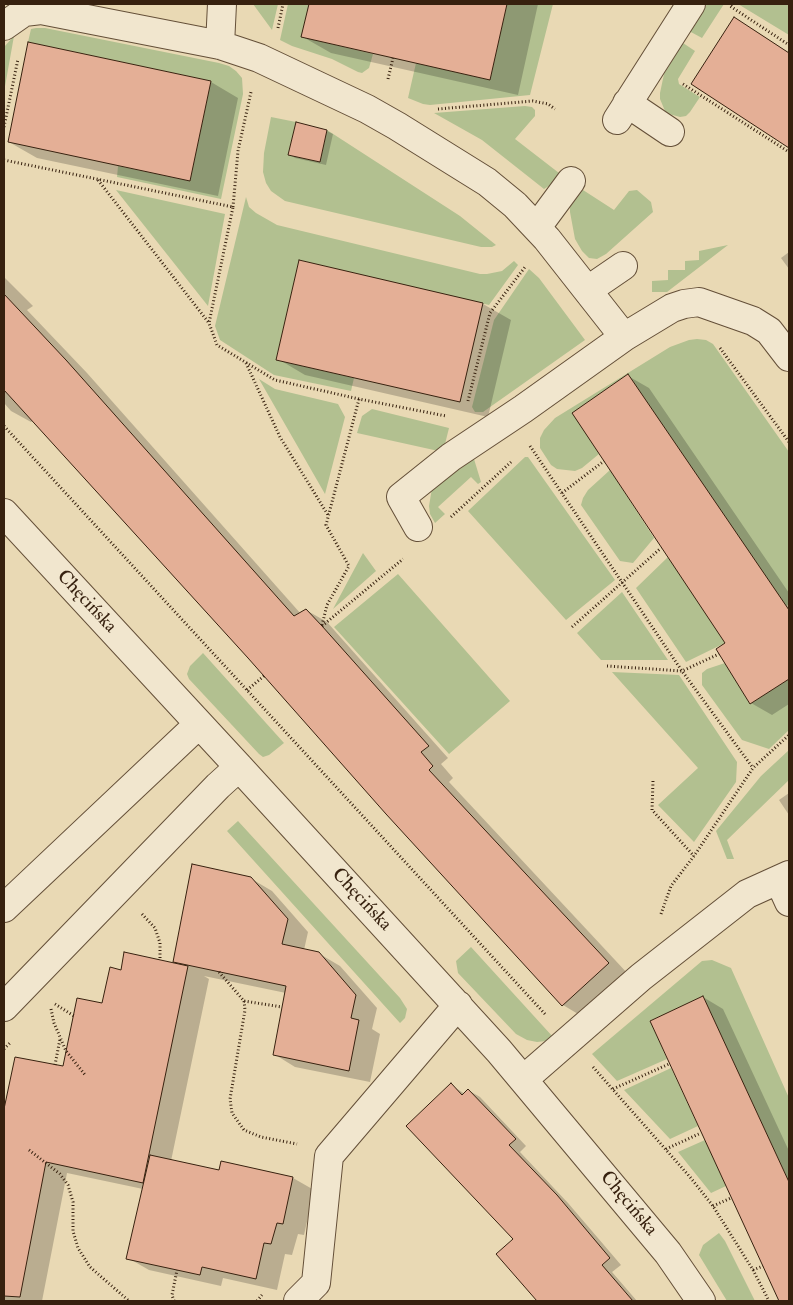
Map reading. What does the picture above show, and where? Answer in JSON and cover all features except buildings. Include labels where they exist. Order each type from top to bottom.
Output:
[{"type":"street","points":[[220,45],[222,4]]},
{"type":"street","points":[[670,132],[622,111],[691,4]]},
{"type":"street","points":[[4,26],[16,16],[27,12],[33,10],[49,11],[220,45],[259,58],[348,100],[404,130],[487,182],[515,205],[542,233],[624,337]]},
{"type":"street","points":[[542,233],[571,181]]},
{"type":"street","points":[[588,290],[623,266]]},
{"type":"street","points":[[418,527],[401,497],[451,457],[468,431],[523,409],[624,337],[672,308],[699,302],[722,309],[763,326],[789,357]]},
{"type":"street","name":"Chęcińska","points":[[4,513],[524,1079],[668,1253],[701,1301]]},
{"type":"street","points":[[4,908],[199,724]]},
{"type":"street","points":[[4,1007],[218,786],[239,767]]},
{"type":"street","points":[[524,1079],[641,977],[746,894],[786,886]]},
{"type":"street","points":[[298,1301],[316,1283],[330,1156],[458,1005]]},
{"type":"path","points":[[276,35],[283,4]]},
{"type":"path","points":[[732,4],[730,6],[789,45]]},
{"type":"path","points":[[4,127],[27,12]]},
{"type":"path","points":[[209,324],[233,207],[238,151],[259,58]]},
{"type":"path","points":[[386,84],[393,58]]},
{"type":"path","points":[[687,76],[683,84],[789,152]]},
{"type":"path","points":[[4,160],[233,207]]},
{"type":"path","points":[[98,180],[209,324],[217,345],[275,380],[359,399],[468,431]]},
{"type":"path","points":[[486,485],[468,431],[490,313],[542,233]]},
{"type":"path","points":[[719,348],[789,442]]},
{"type":"path","points":[[246,362],[280,437],[328,515]]},
{"type":"path","points":[[359,399],[326,525],[349,566],[327,605],[322,626],[405,557]]},
{"type":"path","points":[[523,409],[532,425],[530,445],[523,452]]},
{"type":"path","points":[[4,426],[569,1040],[666,1149],[713,1206],[753,1270],[768,1301]]},
{"type":"path","points":[[530,445],[682,670],[753,768]]},
{"type":"path","points":[[450,518],[515,458]]},
{"type":"path","points":[[562,493],[604,461]]},
{"type":"path","points":[[572,627],[662,548]]},
{"type":"path","points":[[607,666],[682,670],[719,654]]},
{"type":"path","points":[[247,690],[264,676]]},
{"type":"path","points":[[659,920],[671,886],[694,856],[753,768],[789,735]]},
{"type":"path","points":[[653,781],[652,810],[694,856]]},
{"type":"path","points":[[139,910],[155,928],[160,943],[160,960]]},
{"type":"path","points":[[219,972],[244,1001],[245,1010],[230,1099],[232,1113],[244,1130],[262,1137],[304,1146]]},
{"type":"path","points":[[74,1016],[50,1001],[54,1022],[66,1051],[86,1076]]},
{"type":"path","points":[[244,1001],[282,1007]]},
{"type":"path","points":[[55,1065],[60,1037]]},
{"type":"path","points":[[613,1089],[669,1064]]},
{"type":"path","points":[[666,1149],[701,1132]]},
{"type":"path","points":[[30,1150],[60,1174],[68,1185],[73,1202],[73,1231],[78,1248],[90,1267],[129,1301]]},
{"type":"path","points":[[713,1206],[731,1198]]},
{"type":"path","points":[[753,1270],[763,1266]]},
{"type":"path","points":[[174,1301],[172,1295],[177,1270]]},
{"type":"green space","points":[[253,4],[278,4],[272,30]]},
{"type":"green space","points":[[288,4],[309,4],[302,37],[373,54],[369,68],[362,73],[358,72],[332,59],[292,46],[280,40]]},
{"type":"green space","points":[[507,4],[553,4],[530,95],[430,105],[408,98],[416,63],[490,80]]},
{"type":"green space","points":[[707,4],[724,4],[702,38],[689,31]]},
{"type":"green space","points":[[738,4],[789,4],[789,35]]},
{"type":"green space","points":[[45,28],[219,63],[229,66],[236,71],[242,78],[243,94],[221,199],[117,177],[118,166],[190,181],[211,81],[28,42],[31,29]]},
{"type":"green space","points":[[14,36],[4,92],[4,47]]},
{"type":"green space","points":[[683,43],[695,51],[678,79],[679,84],[700,97],[686,116],[680,117],[665,111],[660,99],[660,93],[664,74]]},
{"type":"green space","points":[[532,107],[535,110],[535,116],[515,139],[559,173],[552,184],[544,189],[482,140],[434,113]]},
{"type":"green space","points":[[271,117],[296,122],[288,155],[320,162],[327,130],[460,216],[496,245],[481,247],[285,201],[271,191],[266,183],[263,172],[264,153]]},
{"type":"green space","points":[[116,190],[225,214],[208,306]]},
{"type":"green space","points":[[583,190],[614,210],[629,191],[637,190],[651,202],[653,212],[606,254],[597,259],[589,258],[575,239],[570,212],[570,207]]},
{"type":"green space","points":[[246,197],[249,207],[277,225],[480,274],[502,271],[514,261],[518,265],[489,305],[299,260],[276,360],[354,378],[351,391],[274,375],[220,340],[215,326]]},
{"type":"green space","points":[[728,245],[667,292],[652,292],[652,281],[668,280],[668,270],[685,270],[685,261],[699,260],[699,251]]},
{"type":"green space","points":[[529,269],[539,278],[585,340],[483,412],[475,412],[472,407],[494,320]]},
{"type":"green space","points":[[697,339],[706,340],[713,344],[789,452],[789,604],[786,606],[628,374],[573,413],[599,454],[582,468],[575,471],[557,469],[551,465],[540,448],[540,438],[544,430],[555,418],[670,347]]},
{"type":"green space","points":[[259,379],[275,389],[338,404],[345,417],[325,494]]},
{"type":"green space","points":[[372,409],[449,428],[443,452],[357,433],[362,416]]},
{"type":"green space","points":[[525,457],[528,457],[615,580],[566,620],[468,511]]},
{"type":"green space","points":[[474,459],[481,482],[478,484],[471,477],[438,507],[445,514],[435,523],[430,514],[429,506],[432,488]]},
{"type":"green space","points":[[610,470],[654,538],[633,563],[620,561],[581,505],[588,490]]},
{"type":"green space","points":[[363,553],[376,571],[333,609]]},
{"type":"green space","points":[[668,557],[725,643],[686,662],[636,588]]},
{"type":"green space","points":[[398,574],[510,701],[449,754],[334,627]]},
{"type":"green space","points":[[622,592],[668,660],[601,660],[577,633]]},
{"type":"green space","points":[[203,653],[284,743],[269,755],[263,757],[259,754],[189,679],[187,674],[190,666]]},
{"type":"green space","points":[[725,663],[750,704],[789,679],[789,730],[769,749],[742,740],[702,685],[702,673],[707,669]]},
{"type":"green space","points":[[612,672],[679,675],[737,762],[736,782],[694,842],[658,805],[698,768]]},
{"type":"green space","points":[[789,750],[789,780],[727,840],[734,859],[727,859],[716,831],[761,776]]},
{"type":"green space","points":[[238,821],[400,998],[407,1009],[405,1018],[400,1023],[227,831]]},
{"type":"green space","points":[[471,947],[553,1037],[546,1041],[537,1042],[527,1040],[516,1034],[458,973],[456,961]]},
{"type":"green space","points":[[712,960],[731,968],[789,1098],[789,1182],[703,996],[650,1021],[667,1059],[617,1081],[592,1054],[702,961]]},
{"type":"green space","points":[[671,1068],[698,1126],[670,1139],[624,1090]]},
{"type":"green space","points":[[705,1140],[726,1186],[711,1193],[678,1152]]},
{"type":"green space","points":[[719,1233],[725,1241],[755,1301],[727,1301],[699,1255],[703,1245]]}]
